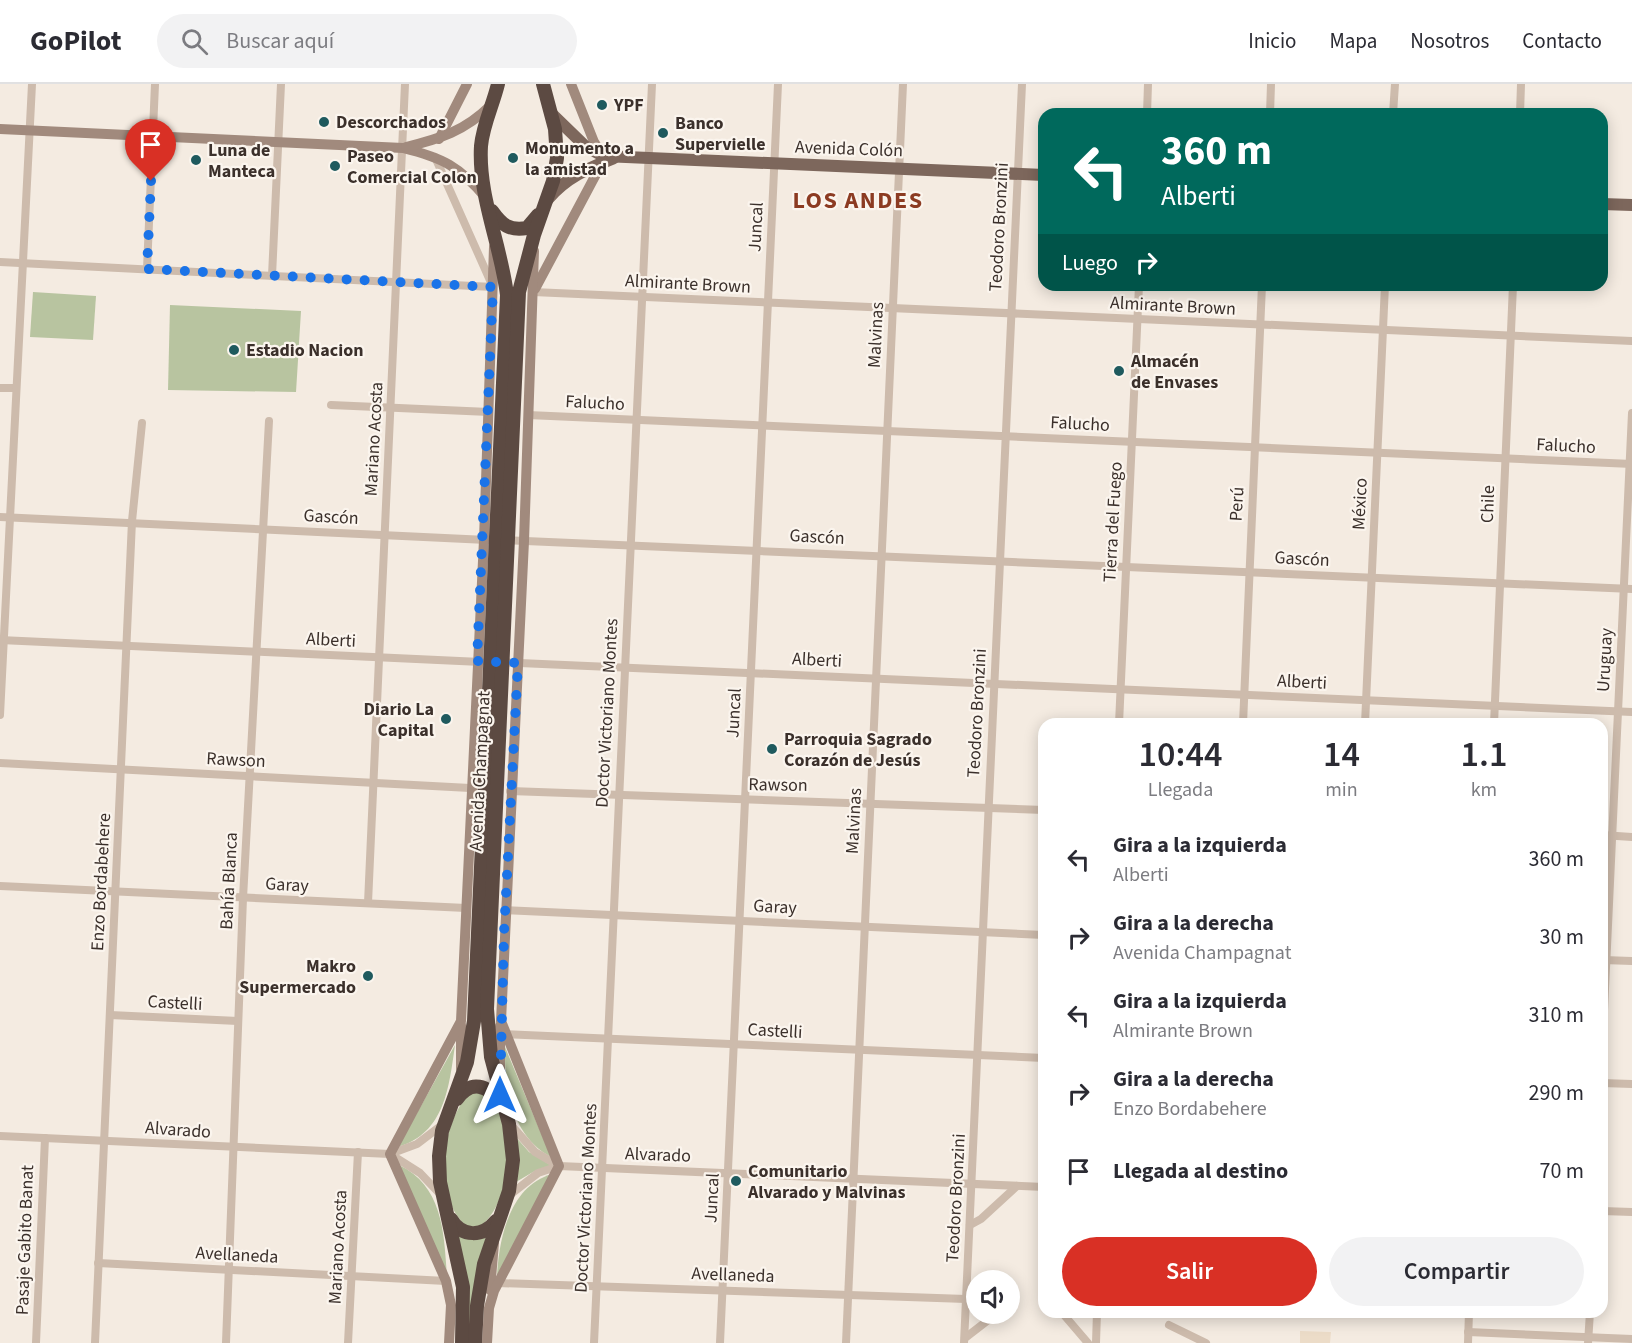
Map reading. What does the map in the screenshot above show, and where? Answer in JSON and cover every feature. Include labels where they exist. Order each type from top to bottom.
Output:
[{"type":"highway","name":"Avenida Champagnat","points":[[462,1343],[463,1287],[439,1169],[440,1146],[449,1112],[459,1090],[474,1021],[507,295],[487,202],[481,146],[484,126],[498,84]]},
{"type":"highway","name":"Avenida Colón","points":[[493,102],[507,84]]},
{"type":"highway","points":[[532,84],[549,107]]},
{"type":"highway","name":"Avenida Champagnat","points":[[496,540],[519,292],[557,158],[543,84]]},
{"type":"highway","name":"Avenida Colón","points":[[487,202],[502,225],[514,230],[527,228],[546,203]]},
{"type":"highway","name":"Avenida Champagnat","points":[[475,1343],[479,1287],[504,1207],[513,1160],[506,1115],[491,1057],[487,1009],[490,662]]},
{"type":"highway","points":[[449,1112],[464,1091],[481,1086],[492,1092],[506,1115]]},
{"type":"highway","points":[[448,1212],[456,1227],[472,1234],[489,1229],[504,1207]]},
{"type":"main road","points":[[549,107],[585,146],[602,159]]},
{"type":"main road","name":"Avenida Colón","points":[[546,203],[569,178],[602,159],[618,157],[1038,175]]},
{"type":"main road","points":[[1608,204],[1632,205]]},
{"type":"street","points":[[0,715],[4,517],[25,263],[32,84]]},
{"type":"street","points":[[147,269],[155,84]]},
{"type":"street","points":[[272,276],[281,84]]},
{"type":"street","name":"Mariano Acosta","points":[[368,903],[405,84]]},
{"type":"street","points":[[438,139],[467,84]]},
{"type":"street","points":[[571,84],[602,159]]},
{"type":"street","name":"Doctor Victoriano Montes","points":[[594,1343],[652,84]]},
{"type":"street","name":"Juncal","points":[[720,1343],[778,84]]},
{"type":"street","name":"Malvinas","points":[[846,1343],[903,84]]},
{"type":"street","name":"Teodoro Bronzini","points":[[968,1270],[1016,174],[1022,84]]},
{"type":"street","points":[[1147,108],[1148,84]]},
{"type":"street","points":[[1270,108],[1271,84]]},
{"type":"street","points":[[1393,108],[1395,84]]},
{"type":"street","points":[[1520,108],[1521,84]]},
{"type":"street","name":"Avenida Colón","points":[[403,148],[462,130],[493,102]]},
{"type":"street","name":"Avenida Colón","points":[[0,129],[403,148],[434,156],[452,164],[467,176],[487,202]]},
{"type":"street","name":"Avenida Champagnat","points":[[434,156],[493,287]]},
{"type":"street","name":"Avenida Champagnat","points":[[533,292],[602,159]]},
{"type":"street","name":"Avenida Champagnat","points":[[459,1090],[470,788],[490,662],[496,540],[489,412],[494,232]]},
{"type":"street","name":"Avenida Champagnat","points":[[500,1095],[505,910],[524,541],[534,235]]},
{"type":"street","points":[[0,262],[493,287]]},
{"type":"street","name":"Tierra del Fuego","points":[[1119,718],[1139,291]]},
{"type":"street","name":"Perú","points":[[1243,718],[1262,291]]},
{"type":"street","name":"México","points":[[1365,718],[1385,291]]},
{"type":"street","name":"Chile","points":[[1494,718],[1513,291]]},
{"type":"street","name":"Almirante Brown","points":[[533,292],[1632,341]]},
{"type":"street","points":[[0,388],[15,388]]},
{"type":"street","points":[[331,405],[489,412]]},
{"type":"street","name":"Uruguay","points":[[1608,898],[1618,711],[1628,589],[1632,413]]},
{"type":"street","name":"Falucho","points":[[528,415],[1631,464]]},
{"type":"street","name":"Bahía Blanca","points":[[226,1343],[243,898],[269,421]]},
{"type":"street","name":"Enzo Bordabehere","points":[[95,1343],[132,521],[142,423]]},
{"type":"street","name":"Gascón","points":[[4,517],[1628,589]]},
{"type":"street","name":"Alberti","points":[[2,640],[1632,712]]},
{"type":"street","name":"Rawson","points":[[0,763],[470,788]]},
{"type":"street","name":"Rawson","points":[[510,791],[619,793],[1038,810]]},
{"type":"street","points":[[1608,836],[1632,837]]},
{"type":"street","name":"Garay","points":[[0,886],[466,908]]},
{"type":"street","name":"Garay","points":[[505,910],[1038,934]]},
{"type":"street","points":[[1608,960],[1632,961]]},
{"type":"street","name":"Castelli","points":[[110,1015],[238,1021]]},
{"type":"street","name":"Avenida Champagnat","points":[[451,1305],[446,1281],[390,1154],[461,1021]]},
{"type":"street","name":"Avenida Champagnat","points":[[489,1308],[498,1283],[559,1166],[501,1022]]},
{"type":"street","name":"Castelli","points":[[505,1034],[1038,1058]]},
{"type":"street","points":[[1608,1083],[1632,1084]]},
{"type":"street","name":"Alvarado","points":[[0,1136],[390,1154],[425,1140],[449,1112]]},
{"type":"street","name":"Alvarado","points":[[506,1115],[530,1148],[559,1166]]},
{"type":"street","name":"Pasaje Gabito Banat","points":[[36,1343],[45,1138]]},
{"type":"street","name":"Mariano Acosta","points":[[348,1343],[358,1152]]},
{"type":"street","name":"Alvarado","points":[[390,1154],[427,1178],[448,1212]]},
{"type":"street","name":"Alvarado","points":[[504,1207],[525,1180],[544,1170],[559,1166],[1038,1187]]},
{"type":"street","points":[[970,1225],[981,1220],[1017,1186]]},
{"type":"street","points":[[1608,1211],[1632,1212]]},
{"type":"street","name":"Avenida Champagnat","points":[[449,1343],[452,1229]]},
{"type":"street","name":"Avenida Champagnat","points":[[487,1343],[495,1230]]},
{"type":"street","name":"Avellaneda","points":[[98,1263],[446,1281]]},
{"type":"street","name":"Avellaneda","points":[[498,1283],[966,1299]]},
{"type":"street","name":"Teodoro Bronzini","points":[[965,1340],[966,1299]]},
{"type":"street","points":[[1067,1318],[1088,1343]]},
{"type":"street","points":[[1096,1343],[1097,1318]]},
{"type":"street","points":[[1468,1343],[1469,1318]]},
{"type":"street","points":[[1588,1340],[1590,1318]]},
{"type":"street","points":[[965,1340],[984,1324]]},
{"type":"street","points":[[1169,1325],[1206,1343]]},
{"type":"street","points":[[1468,1332],[1588,1340],[1632,1339]]},
{"type":"green space","points":[[33,292],[96,296],[93,340],[30,337]]},
{"type":"green space","name":"Estadio Nacion","points":[[170,305],[301,311],[296,392],[168,390]]},
{"type":"green space","points":[[455,1045],[447,1092],[435,1120],[414,1140],[398,1147]]},
{"type":"green space","points":[[505,1047],[551,1157],[527,1137],[513,1110],[506,1079]]},
{"type":"green space","points":[[480,1092],[494,1104],[501,1118],[507,1151],[507,1170],[498,1204],[489,1218],[478,1228],[466,1226],[455,1212],[448,1197],[444,1160],[452,1124],[459,1108],[468,1094]]},
{"type":"green space","points":[[515,1136],[529,1152],[552,1166],[533,1172],[516,1182]]},
{"type":"green space","points":[[399,1165],[414,1174],[433,1198],[442,1228],[447,1276]]},
{"type":"green space","points":[[552,1174],[497,1276],[501,1245],[509,1215],[526,1190],[538,1180]]},
{"type":"green space","points":[[458,1236],[475,1239],[486,1237],[470,1343],[466,1343],[468,1282]]},
{"type":"shaded area","points":[[1300,1331],[1331,1332],[1330,1343],[1300,1343]]},
{"type":"place","name":"YPF","points":[[602,105]]},
{"type":"place","name":"Descorchados","points":[[324,122]]},
{"type":"place","name":"Banco Supervielle","points":[[663,133]]},
{"type":"place","name":"Monumento a la amistad","points":[[513,158]]},
{"type":"place","name":"Luna de Manteca","points":[[196,160]]},
{"type":"place","name":"Paseo Comercial Colon","points":[[335,166]]},
{"type":"place","name":"Estadio Nacion","points":[[234,350]]},
{"type":"place","name":"Almacén de Envases","points":[[1119,371]]},
{"type":"place","name":"Diario La Capital","points":[[446,719]]},
{"type":"place","name":"Parroquia Sagrado Corazón de Jesús","points":[[772,749]]},
{"type":"place","name":"Makro Supermercado","points":[[368,976]]},
{"type":"place","name":"Comunitario Alvarado y Malvinas","points":[[736,1181]]},
{"type":"district","name":"LOS ANDES","points":[[858,200]]},
{"type":"route","points":[[151,181],[147,269],[493,287],[484,540],[477,661],[518,663],[504,933],[500,1095]]}]
